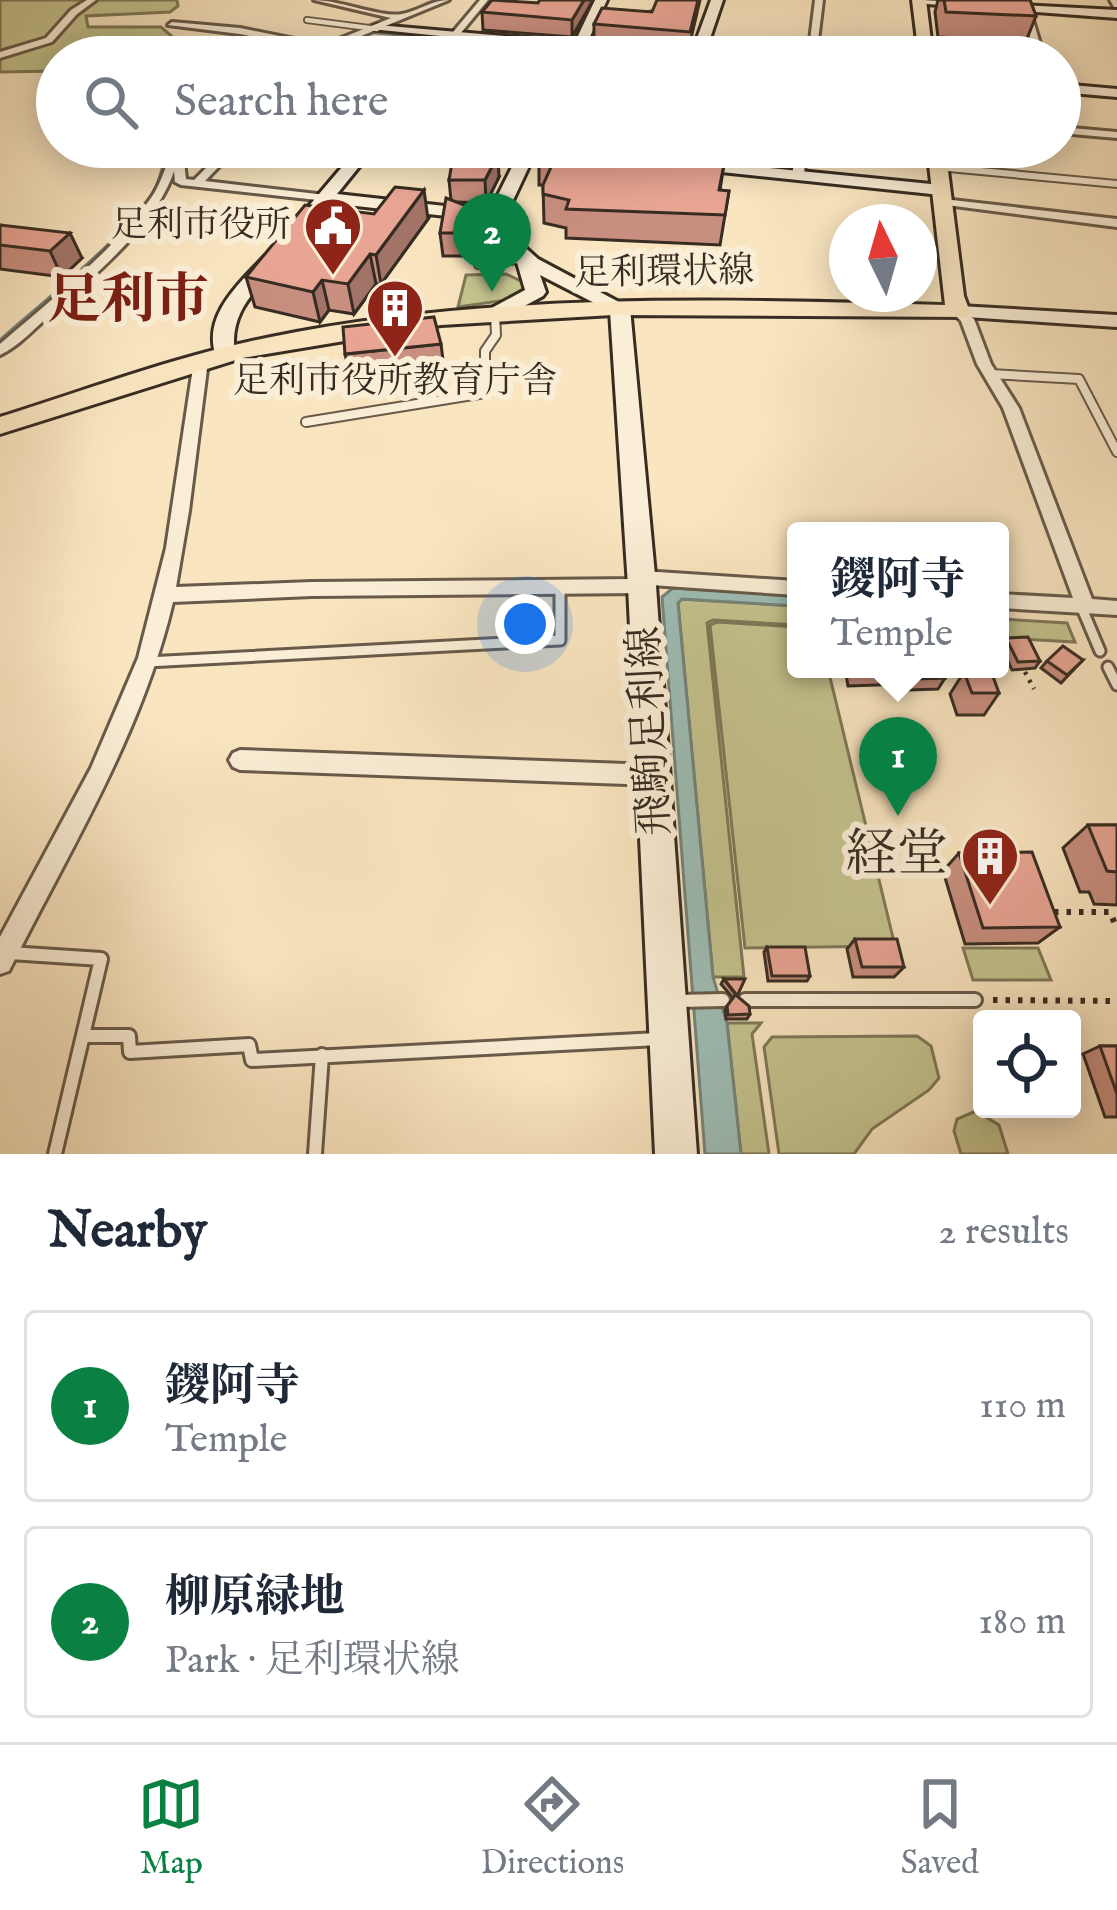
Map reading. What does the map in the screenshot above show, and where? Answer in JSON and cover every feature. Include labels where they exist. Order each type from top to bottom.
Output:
[{"type":"main road","points":[[923,0],[925,36]]},
{"type":"main road","points":[[938,168],[953,296],[959,312]]},
{"type":"main road","name":"足利環状線","points":[[0,426],[213,358],[332,333],[496,314],[620,308],[959,312]]},
{"type":"street","points":[[53,36],[92,0]]},
{"type":"street","points":[[318,0],[396,17]]},
{"type":"street","points":[[358,36],[445,0]]},
{"type":"street","points":[[454,35],[484,0]]},
{"type":"street","points":[[584,36],[601,0]]},
{"type":"street","points":[[705,36],[717,0]]},
{"type":"street","points":[[815,36],[819,0]]},
{"type":"street","points":[[923,0],[1116,6]]},
{"type":"street","points":[[1024,3],[1034,36]]},
{"type":"street","points":[[172,25],[265,36]]},
{"type":"street","points":[[376,29],[461,36]]},
{"type":"street","points":[[0,55],[36,44]]},
{"type":"street","points":[[1081,90],[1117,93]]},
{"type":"street","points":[[1081,129],[1117,135]]},
{"type":"street","points":[[0,351],[64,297],[159,196],[171,168]]},
{"type":"street","points":[[180,168],[181,182],[498,217]]},
{"type":"street","points":[[196,183],[211,168]]},
{"type":"street","points":[[2,957],[75,823],[147,662],[167,595],[221,331],[233,304],[350,168]]},
{"type":"street","points":[[521,168],[498,217],[504,240],[525,259],[620,308]]},
{"type":"street","points":[[720,168],[1117,223]]},
{"type":"street","points":[[798,176],[799,168]]},
{"type":"street","points":[[496,314],[536,292],[525,259]]},
{"type":"street","name":"飛駒足利線","points":[[620,308],[674,1013],[676,1154]]},
{"type":"street","points":[[959,312],[1117,321]]},
{"type":"street","points":[[959,312],[968,320],[990,374],[1011,408],[1083,607]]},
{"type":"street","points":[[167,595],[642,582],[787,588]]},
{"type":"street","points":[[1009,602],[1117,608]]},
{"type":"street","points":[[240,760],[654,775]]},
{"type":"lane","points":[[307,20],[376,29]]},
{"type":"lane","points":[[1010,168],[1117,184]]},
{"type":"lane","points":[[478,266],[525,259]]},
{"type":"lane","points":[[306,422],[485,393],[484,351],[496,334],[496,314]]},
{"type":"lane","points":[[990,374],[1079,380],[1117,452]]},
{"type":"lane","points":[[147,662],[560,640],[560,584]]},
{"type":"lane","points":[[1083,607],[1100,651]]},
{"type":"lane","points":[[1108,667],[1117,685]]},
{"type":"lane","points":[[2,957],[100,959],[86,1036],[55,1154]]},
{"type":"lane","points":[[86,1036],[129,1036],[130,1052],[249,1045],[252,1060],[674,1013],[721,1000]]},
{"type":"lane","points":[[745,1000],[975,1000]]},
{"type":"lane","points":[[315,1154],[322,1055]]},
{"type":"path","points":[[1025,672],[1034,689]]},
{"type":"path","points":[[1036,912],[1110,912],[1117,929]]},
{"type":"path","points":[[975,1000],[1117,1000]]},
{"type":"shaded area","points":[[0,0],[177,0],[178,6],[170,12],[86,16],[88,27],[161,27],[172,36],[36,36],[36,71],[0,72]]},
{"type":"shaded area","points":[[506,274],[527,284],[527,290],[514,299],[458,307],[466,275]]},
{"type":"shaded area","points":[[681,599],[787,605],[787,624],[707,623],[744,977],[713,977]]},
{"type":"shaded area","points":[[1009,620],[1067,623],[1075,642],[1009,638]]},
{"type":"shaded area","points":[[710,625],[787,626],[787,678],[830,678],[895,946],[745,948]]},
{"type":"shaded area","points":[[963,948],[1038,948],[1051,980],[973,980]]},
{"type":"shaded area","points":[[727,1023],[761,1023],[752,1034],[769,1154],[741,1154]]},
{"type":"shaded area","points":[[917,1036],[931,1046],[939,1078],[929,1090],[872,1129],[854,1154],[779,1154],[764,1047],[772,1037]]},
{"type":"shaded area","points":[[973,1112],[973,1118],[988,1118],[999,1125],[1008,1154],[961,1154],[954,1131],[957,1119]]},
{"type":"water","points":[[673,588],[787,594],[787,605],[682,599],[678,603],[713,977],[727,1023],[741,1154],[705,1154],[662,597]]},
{"type":"building","points":[[492,0],[584,0],[572,20],[482,12]]},
{"type":"building","points":[[657,0],[698,0],[690,32],[594,24],[602,8],[652,12]]},
{"type":"building","points":[[944,0],[1030,0],[1036,16],[946,12]]},
{"type":"building","points":[[451,168],[491,168],[485,180],[449,180]]},
{"type":"building","points":[[551,168],[723,168],[719,190],[729,191],[725,215],[566,209],[569,200],[543,194]]},
{"type":"building","points":[[395,187],[424,190],[348,284],[322,280],[313,292],[246,277],[305,205],[374,214]]},
{"type":"building","points":[[446,198],[472,208],[468,233],[440,233]]},
{"type":"building","points":[[0,225],[70,233],[50,251],[0,245]]},
{"type":"building","points":[[434,317],[441,344],[345,354],[343,327]]},
{"type":"building","points":[[1028,637],[1040,661],[1018,662],[1009,638]]},
{"type":"building","points":[[1063,646],[1083,660],[1067,675],[1047,661]]},
{"type":"building","points":[[966,678],[994,678],[999,693],[972,693]]},
{"type":"building","points":[[1088,825],[1117,825],[1117,872],[1107,871]]},
{"type":"building","points":[[1032,852],[1060,927],[983,928],[959,853]]},
{"type":"building","points":[[855,939],[897,939],[904,967],[862,967]]},
{"type":"building","points":[[767,947],[805,947],[810,976],[772,976]]},
{"type":"building","points":[[724,979],[745,979],[737,996],[749,1006],[750,1014],[728,1015],[727,1006],[736,994]]},
{"type":"building","points":[[1100,1046],[1117,1046],[1117,1094]]},
{"type":"waterway","points":[[382,22],[440,0]]},
{"type":"waterway","points":[[366,32],[410,36]]},
{"type":"waterway","points":[[1081,95],[1117,98]]},
{"type":"waterway","points":[[0,341],[127,226],[155,190],[163,168]]},
{"type":"place","name":"足利市役所","points":[[333,277]]},
{"type":"place","name":"柳原緑地","points":[[492,292]]},
{"type":"place","name":"足利市役所教育庁舎","points":[[395,359]]},
{"type":"place","name":"鑁阿寺","points":[[898,816]]},
{"type":"place","name":"経堂","points":[[990,907]]},
{"type":"district","name":"足利市","points":[[128,302]]}]
